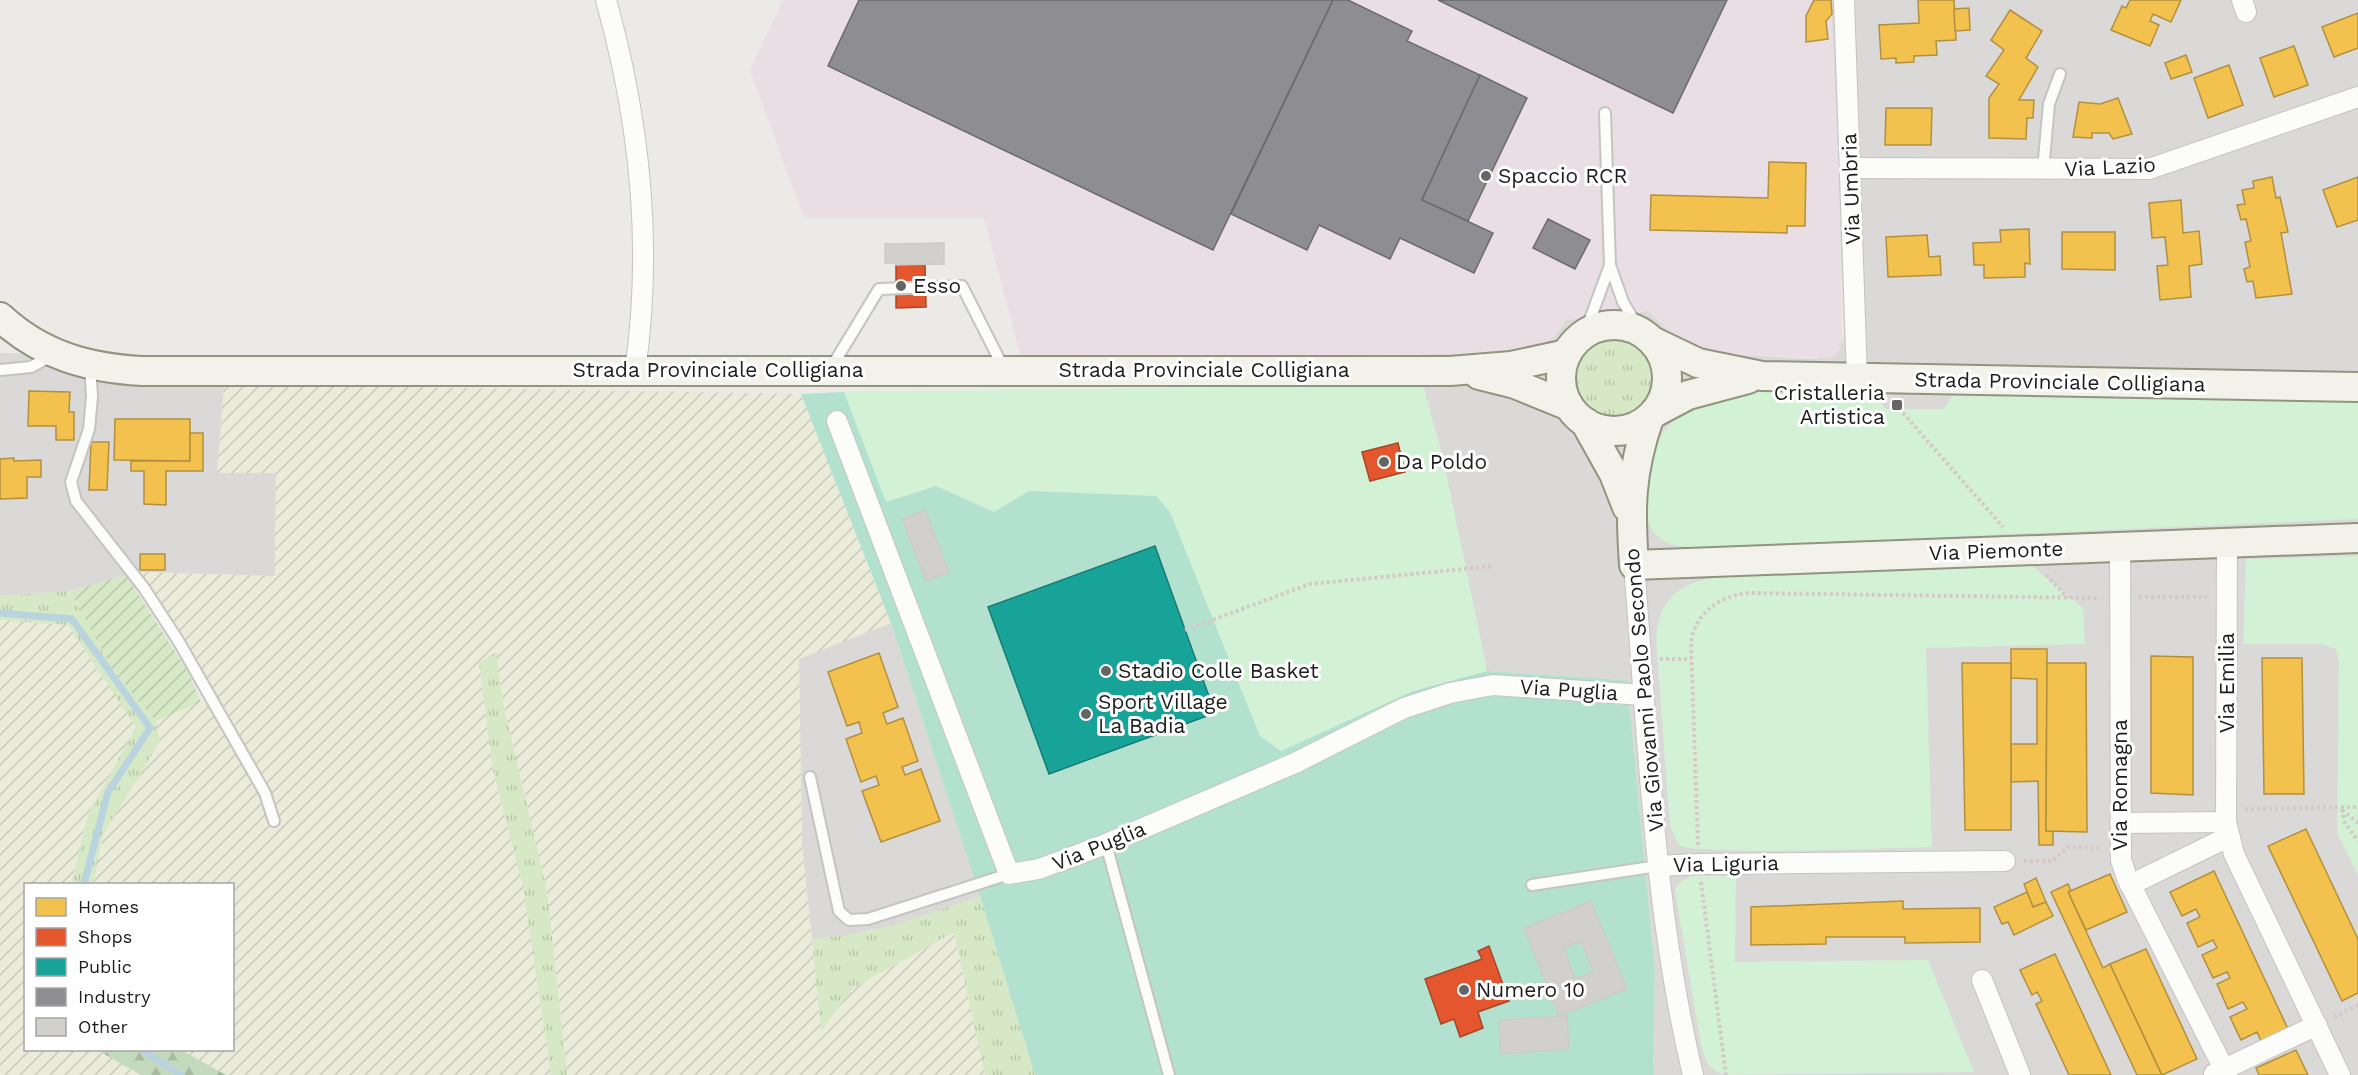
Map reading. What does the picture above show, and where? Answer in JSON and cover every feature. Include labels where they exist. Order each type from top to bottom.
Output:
[{"type":"main road","name":"Strada Provinciale Colligiana","points":[[0,317],[32,342],[54,354],[90,365],[167,371],[1450,371],[1511,366],[1576,344]]},
{"type":"main road","points":[[1613,325],[1648,337],[1698,363],[1762,376],[1716,386],[1672,402],[1634,427],[1617,431],[1600,429],[1577,414],[1562,380],[1576,344],[1613,325]]},
{"type":"main road","points":[[1648,337],[1663,355],[1667,370],[1665,393],[1652,416]]},
{"type":"main road","name":"Strada Provinciale Colligiana","points":[[1450,371],[1503,381],[1577,414]]},
{"type":"main road","name":"Strada Provinciale Colligiana","points":[[1762,376],[2358,387]]},
{"type":"main road","name":"Via Giovanni Paolo Secondo","points":[[1577,414],[1614,474],[1630,514]]},
{"type":"main road","name":"Via Giovanni Paolo Secondo","points":[[1634,565],[1630,514],[1634,466],[1652,416]]},
{"type":"main road","name":"Via Piemonte","points":[[1634,565],[2358,538]]},
{"type":"street","points":[[606,0],[627,87],[642,195],[644,233],[635,370]]},
{"type":"street","name":"Via Umbria","points":[[1844,0],[1857,378]]},
{"type":"street","name":"Via Lazio","points":[[1850,168],[2149,169],[2358,97]]},
{"type":"street","points":[[837,421],[1009,874]]},
{"type":"street","name":"Via Emilia","points":[[2227,543],[2227,823],[2234,854],[2340,1075]]},
{"type":"street","name":"Via Romagna","points":[[2120,547],[2121,864],[2221,1073]]},
{"type":"street","name":"Via Giovanni Paolo Secondo","points":[[1634,565],[1658,866]]},
{"type":"street","name":"Via Puglia","points":[[1009,874],[1039,869],[1106,844],[1295,763],[1404,708],[1443,694],[1493,685],[1644,695]]},
{"type":"street","points":[[2120,824],[2227,823]]},
{"type":"street","points":[[2130,885],[2227,823]]},
{"type":"street","name":"Via Liguria","points":[[1693,1075],[1675,991],[1658,866],[2006,861]]},
{"type":"street","points":[[1982,980],[2020,1075]]},
{"type":"street","points":[[2221,1073],[2317,1025]]},
{"type":"lane","points":[[2043,170],[2049,104],[2060,74]]},
{"type":"lane","points":[[1605,113],[1610,265],[1623,302],[1648,337]]},
{"type":"lane","points":[[1576,344],[1610,265]]},
{"type":"lane","points":[[830,370],[879,288],[962,286],[1005,370]]},
{"type":"lane","points":[[0,370],[31,367],[54,354]]},
{"type":"lane","points":[[90,365],[92,397],[89,429],[71,482],[76,501],[121,559],[179,642],[265,793],[274,821]]},
{"type":"lane","points":[[810,777],[839,911],[849,920],[868,919],[1009,874]]},
{"type":"lane","points":[[1106,844],[1169,1075]]},
{"type":"lane","points":[[1532,885],[1658,866]]},
{"type":"path","points":[[1891,399],[2003,528]]},
{"type":"path","points":[[1185,630],[1310,584],[1494,566]]},
{"type":"path","points":[[2044,573],[2068,599]]},
{"type":"path","points":[[1726,1075],[1699,864],[1691,659],[1692,636],[1701,616],[1718,602],[1735,594],[2103,598]]},
{"type":"path","points":[[2136,597],[2227,597]]},
{"type":"path","points":[[1642,659],[1691,659]]},
{"type":"path","points":[[2227,823],[2358,807]]},
{"type":"path","points":[[2342,809],[2358,823]]},
{"type":"path","points":[[2342,809],[2345,823],[2358,841]]},
{"type":"path","points":[[2006,861],[2052,861],[2068,847],[2120,848]]},
{"type":"path","points":[[2317,1025],[2358,1005]]},
{"type":"shaded area","points":[[783,0],[1831,0],[1839,168],[1842,343],[1835,355],[1828,358],[1725,354],[1700,349],[1675,337],[1648,311],[1566,320],[1554,337],[1544,343],[1516,352],[1021,357],[984,218],[804,218],[750,70]]},
{"type":"shaded area","points":[[1831,0],[2358,0],[2358,1075],[1653,1075],[1655,972],[1627,680],[1487,671],[1443,459],[1423,385],[1421,354],[1485,354],[1544,343],[1554,337],[1566,320],[1648,311],[1675,337],[1725,354],[1817,359],[1839,350],[1844,336]]},
{"type":"shaded area","points":[[0,353],[228,359],[217,473],[276,473],[275,576],[140,572],[70,591],[0,596]]},
{"type":"shaded area","points":[[891,623],[980,896],[902,924],[846,937],[812,939],[802,845],[799,658]]},
{"type":"green space","points":[[1612,340],[1627,343],[1644,357],[1651,379],[1648,394],[1634,411],[1612,418],[1597,415],[1580,401],[1573,379],[1576,364],[1590,347]]},
{"type":"green space","points":[[224,384],[801,394],[891,623],[799,659],[802,845],[821,1030],[853,988],[954,932],[985,1075],[567,1075],[547,891],[504,707],[495,653],[479,664],[493,770],[523,887],[551,1075],[226,1075],[183,1051],[234,1051],[234,883],[93,883],[103,835],[160,742],[156,721],[215,696],[173,621],[140,572],[275,576],[276,473],[217,473]]},
{"type":"green space","points":[[1423,385],[1443,459],[1487,671],[1413,691],[1282,751],[1260,736],[1170,512],[1029,491],[994,512],[936,486],[886,502],[844,392]]},
{"type":"green space","points":[[1956,389],[2358,400],[2358,519],[1714,547],[1682,546],[1664,541],[1654,532],[1648,520],[1644,491],[1655,447],[1664,431],[1695,406],[1735,394],[1782,391],[1872,395],[1886,409],[1944,409]]},
{"type":"green space","name":"Sport Village La Badia","points":[[844,392],[886,502],[936,486],[994,512],[1029,491],[1156,496],[1170,512],[1260,736],[1281,751],[1413,691],[1487,671],[1627,680],[1655,972],[1653,1075],[1035,1075],[980,896],[891,623],[801,394]]},
{"type":"green space","points":[[2358,556],[2358,875],[2337,833],[2339,660],[2336,649],[2322,644],[2243,644],[2246,559]]},
{"type":"green space","points":[[2030,564],[2083,608],[2085,644],[1926,648],[1932,847],[1757,851],[1693,848],[1679,845],[1670,826],[1656,641],[1663,610],[1679,591],[1702,580],[1733,575]]},
{"type":"green space","points":[[126,575],[188,672],[201,702],[156,721],[114,672],[70,591]]},
{"type":"green space","points":[[70,591],[114,672],[156,721],[160,742],[103,835],[93,883],[71,883],[88,815],[136,727],[68,625],[0,620],[0,596]]},
{"type":"green space","points":[[0,620],[68,625],[137,727],[88,815],[71,883],[24,883],[24,1051],[99,1051],[141,1075],[0,1075]]},
{"type":"green space","points":[[496,652],[504,707],[547,891],[567,1075],[551,1075],[523,887],[493,770],[479,663]]},
{"type":"green space","points":[[1691,876],[1736,876],[1735,962],[1928,960],[1974,1072],[1726,1075],[1715,1071],[1706,1060],[1701,1045],[1675,891],[1678,884]]},
{"type":"green space","points":[[980,896],[1035,1075],[985,1075],[954,932],[853,988],[821,1031],[812,939],[876,929]]},
{"type":"green space","points":[[99,1051],[183,1051],[226,1075],[141,1075]]},
{"type":"building: Homes","points":[[1814,0],[1831,0],[1832,14],[1826,21],[1828,39],[1806,42],[1806,16]]},
{"type":"building: Homes","points":[[1918,0],[1954,0],[1956,40],[1936,41],[1937,55],[1914,56],[1914,62],[1896,63],[1896,58],[1881,59],[1879,25],[1919,23]]},
{"type":"building: Homes","points":[[2130,0],[2181,0],[2171,22],[2153,14],[2150,21],[2159,25],[2150,46],[2111,30],[2122,6],[2126,8]]},
{"type":"building: Homes","points":[[1969,8],[1970,30],[1955,31],[1954,9]]},
{"type":"building: Homes","points":[[2010,10],[2042,31],[2026,58],[2038,67],[2019,100],[2034,100],[2033,118],[2027,118],[2026,139],[1989,138],[1989,98],[1999,84],[1986,76],[2004,50],[1991,40]]},
{"type":"building: Homes","points":[[2358,13],[2358,48],[2334,57],[2322,27]]},
{"type":"building: Homes","points":[[2294,46],[2308,85],[2274,97],[2260,58]]},
{"type":"building: Homes","points":[[2186,55],[2192,72],[2171,79],[2165,63]]},
{"type":"building: Homes","points":[[2229,65],[2243,105],[2208,118],[2194,78]]},
{"type":"building: Homes","points":[[2118,98],[2132,134],[2113,139],[2109,133],[2092,133],[2092,138],[2073,137],[2079,102],[2100,104]]},
{"type":"building: Homes","points":[[1886,108],[1932,108],[1931,145],[1885,145]]},
{"type":"building: Homes","points":[[1769,162],[1806,163],[1805,226],[1787,226],[1787,233],[1650,230],[1651,195],[1768,198]]},
{"type":"building: Homes","points":[[2272,177],[2276,198],[2280,197],[2288,232],[2281,233],[2292,294],[2256,298],[2253,281],[2247,282],[2244,269],[2250,267],[2245,242],[2251,241],[2246,219],[2241,220],[2237,205],[2245,204],[2242,190],[2254,188],[2253,181]]},
{"type":"building: Homes","points":[[2358,177],[2358,220],[2337,227],[2323,190]]},
{"type":"building: Homes","points":[[2181,200],[2183,233],[2199,231],[2202,264],[2189,266],[2191,297],[2160,300],[2157,266],[2168,265],[2165,237],[2152,238],[2149,203]]},
{"type":"building: Homes","points":[[2029,229],[2030,264],[2025,263],[2025,277],[1984,278],[1984,265],[1974,265],[1973,243],[2001,242],[2000,230]]},
{"type":"building: Homes","points":[[2062,232],[2115,232],[2115,270],[2062,269]]},
{"type":"building: Homes","points":[[1927,235],[1929,257],[1940,256],[1941,275],[1888,277],[1886,237]]},
{"type":"building: Homes","points":[[29,391],[70,392],[69,412],[74,412],[74,440],[56,440],[56,426],[28,426]]},
{"type":"building: Homes","points":[[115,419],[190,419],[190,461],[114,460]]},
{"type":"building: Homes","points":[[190,433],[203,433],[203,471],[166,471],[166,505],[144,504],[144,471],[131,471],[131,461],[190,461]]},
{"type":"building: Homes","points":[[91,442],[109,442],[107,490],[89,490]]},
{"type":"building: Homes","points":[[14,458],[14,461],[41,460],[41,477],[27,477],[27,498],[0,499],[0,459]]},
{"type":"building: Homes","points":[[140,554],[165,554],[165,570],[140,570]]},
{"type":"building: Homes","points":[[2011,649],[2047,649],[2046,831],[2053,831],[2053,845],[2039,845],[2038,781],[2011,782],[2011,744],[2037,744],[2037,679],[2011,678]]},
{"type":"building: Homes","points":[[879,653],[898,707],[883,713],[887,724],[903,718],[918,761],[902,767],[905,775],[921,769],[940,821],[881,842],[862,791],[879,785],[876,776],[861,782],[846,739],[862,733],[859,722],[847,726],[828,672]]},
{"type":"building: Homes","points":[[2151,656],[2193,657],[2193,795],[2151,793]]},
{"type":"building: Homes","points":[[2262,658],[2302,658],[2304,794],[2264,794]]},
{"type":"building: Homes","points":[[1962,663],[2011,663],[2011,830],[1965,830]]},
{"type":"building: Homes","points":[[2047,663],[2086,663],[2087,832],[2046,831]]},
{"type":"building: Homes","points":[[2306,829],[2358,939],[2358,993],[2342,1001],[2268,846]]},
{"type":"building: Homes","points":[[2214,871],[2288,1029],[2261,1041],[2257,1032],[2241,1040],[2230,1017],[2247,1009],[2243,1002],[2228,1009],[2217,984],[2230,978],[2227,972],[2213,978],[2202,955],[2217,948],[2213,940],[2198,947],[2187,923],[2200,917],[2196,909],[2182,916],[2170,892]]},
{"type":"building: Homes","points":[[2110,874],[2127,912],[2086,930],[2068,892]]},
{"type":"building: Homes","points":[[2036,878],[2046,902],[2033,907],[2024,884]]},
{"type":"building: Homes","points":[[2068,884],[2071,891],[2068,892],[2103,968],[2110,964],[2162,1075],[2137,1075],[2051,892]]},
{"type":"building: Homes","points":[[2027,892],[2033,907],[2046,902],[2053,916],[2014,935],[2008,922],[2002,924],[1994,907]]},
{"type":"building: Homes","points":[[1903,901],[1903,909],[1980,908],[1980,942],[1905,943],[1905,937],[1826,937],[1826,944],[1751,945],[1751,907]]},
{"type":"building: Homes","points":[[2146,949],[2197,1059],[2162,1075],[2110,964]]},
{"type":"building: Homes","points":[[2055,954],[2111,1075],[2069,1075],[2036,1004],[2042,1001],[2037,992],[2032,995],[2020,970]]},
{"type":"building: Homes","points":[[2296,1050],[2308,1075],[2259,1075],[2256,1068]]},
{"type":"building: Shops","points":[[896,265],[925,265],[926,307],[896,308]]},
{"type":"building: Shops","name":"Da Poldo","points":[[1398,443],[1405,472],[1370,481],[1362,452]]},
{"type":"building: Shops","points":[[1489,946],[1509,1001],[1478,1012],[1483,1028],[1460,1037],[1454,1019],[1441,1024],[1425,979],[1482,959],[1478,951]]},
{"type":"building: Public","name":"Stadio Colle Basket","points":[[1155,546],[1215,713],[1049,774],[988,607]]},
{"type":"building: Industry","points":[[859,0],[1333,0],[1213,250],[828,66]]},
{"type":"building: Industry","points":[[1333,0],[1348,0],[1412,31],[1407,41],[1480,75],[1422,200],[1493,233],[1474,273],[1400,238],[1390,259],[1319,225],[1307,250],[1231,214]]},
{"type":"building: Industry","points":[[1438,0],[1727,0],[1673,113]]},
{"type":"building: Industry","points":[[1480,75],[1527,98],[1468,221],[1422,200]]},
{"type":"building: Industry","points":[[1548,219],[1590,240],[1575,269],[1533,248]]},
{"type":"building: Other","points":[[944,243],[944,264],[896,265],[885,263],[885,244]]},
{"type":"building: Other","points":[[925,510],[949,572],[926,581],[902,519]]},
{"type":"building: Other","points":[[1591,901],[1627,989],[1559,1016],[1524,928]],"holes":[[[1581,941],[1593,972],[1575,979],[1564,948]]]},
{"type":"building: Other","points":[[1567,1016],[1569,1049],[1501,1054],[1499,1020]]},
{"type":"waterway","points":[[0,613],[72,619],[150,728],[108,792],[84,883]]},
{"type":"waterway","points":[[144,1051],[181,1075]]},
{"type":"place","name":"Spaccio RCR","points":[[1486,176]]},
{"type":"place","name":"Esso","points":[[901,286]]},
{"type":"place","name":"Cristalleria Artistica","points":[[1897,405]]},
{"type":"place","name":"Da Poldo","points":[[1384,462]]},
{"type":"place","name":"Stadio Colle Basket","points":[[1106,671]]},
{"type":"place","name":"Sport Village La Badia","points":[[1086,714]]},
{"type":"place","name":"Numero 10","points":[[1464,990]]}]
